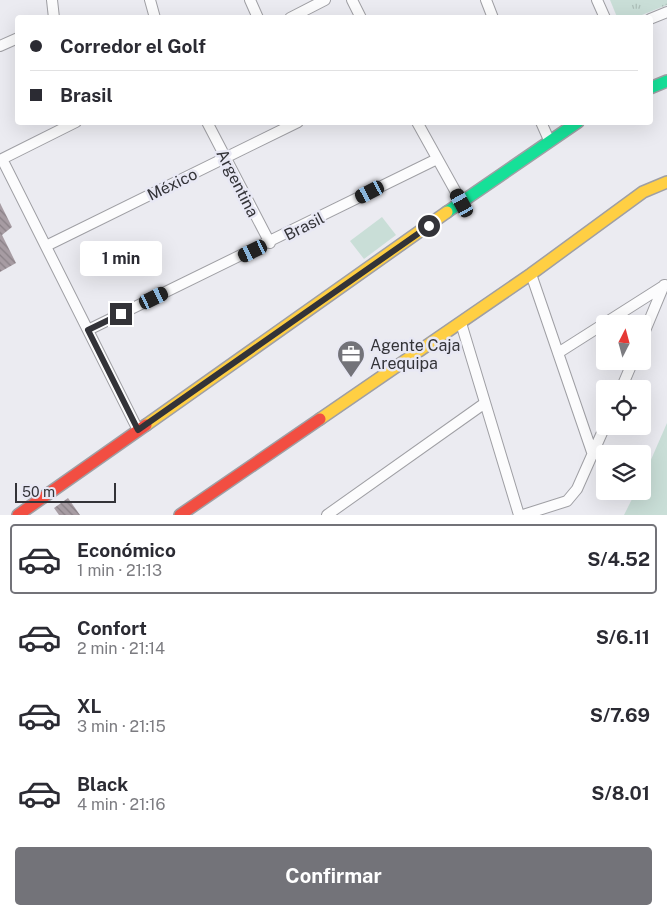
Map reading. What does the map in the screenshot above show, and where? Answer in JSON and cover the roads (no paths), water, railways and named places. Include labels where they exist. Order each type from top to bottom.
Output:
[{"type":"street","points":[[52,0],[54,15]]},
{"type":"street","points":[[150,0],[154,15]]},
{"type":"street","points":[[250,0],[257,15]]},
{"type":"street","points":[[296,15],[325,0]]},
{"type":"street","points":[[352,0],[360,15]]},
{"type":"street","points":[[486,0],[492,15]]},
{"type":"street","points":[[597,0],[604,15]]},
{"type":"street","points":[[653,18],[667,12]]},
{"type":"street","points":[[0,46],[15,39]]},
{"type":"street","points":[[653,87],[667,81]]},
{"type":"street","points":[[70,125],[1,159],[138,430]]},
{"type":"street","name":"Argentina","points":[[209,125],[270,243]]},
{"type":"street","name":"México","points":[[46,246],[292,125]]},
{"type":"street","points":[[420,125],[462,203]]},
{"type":"street","points":[[542,125],[549,140]]},
{"type":"street","points":[[18,515],[549,140],[573,125]]},
{"type":"street","name":"Brasil","points":[[88,330],[270,243],[437,159]]},
{"type":"street","points":[[180,515],[461,323],[643,192],[667,182]]},
{"type":"street","points":[[531,274],[593,455]]},
{"type":"street","points":[[558,353],[666,284]]},
{"type":"street","points":[[651,318],[666,284]]},
{"type":"street","points":[[461,323],[519,515]]},
{"type":"street","points":[[327,515],[485,403]]},
{"type":"street","points":[[524,515],[568,501],[578,489],[601,435]]},
{"type":"place","name":"Agente Caja Arequipa","points":[[351,378]]}]
